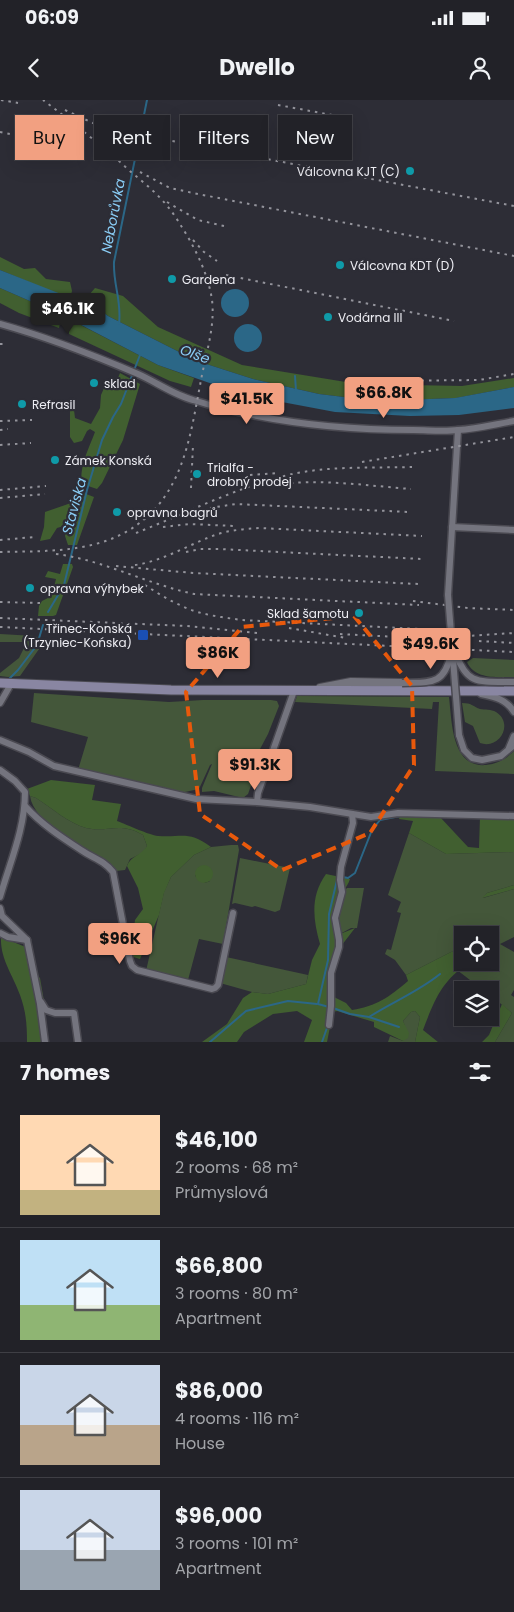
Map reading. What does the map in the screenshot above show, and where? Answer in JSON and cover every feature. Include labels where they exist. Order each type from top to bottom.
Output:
[{"type":"main road","points":[[0,683],[164,690],[514,691]]},
{"type":"street","points":[[0,324],[52,340],[128,370],[192,400],[232,412],[268,419],[366,429],[458,430],[514,421]]},
{"type":"street","points":[[458,430],[448,595],[459,736],[464,750],[472,758],[482,760],[501,756],[511,747],[514,736]]},
{"type":"street","points":[[452,526],[514,530]]},
{"type":"street","points":[[452,646],[462,669],[467,675],[484,682],[514,682]]},
{"type":"street","points":[[309,691],[351,682],[429,682],[444,674],[452,646]]},
{"type":"street","points":[[0,703],[12,684]]},
{"type":"street","points":[[257,802],[258,793],[294,691]]},
{"type":"street","points":[[470,691],[500,699],[510,704],[514,712]]},
{"type":"street","points":[[0,740],[29,752],[54,766],[196,799],[310,807],[370,817],[398,813],[514,816]]},
{"type":"street","points":[[0,770],[15,781],[25,792],[25,806],[20,834],[0,897]]},
{"type":"street","points":[[25,806],[36,819],[84,852],[105,862],[113,872],[130,961],[137,970],[212,989],[216,988],[233,913]]},
{"type":"street","points":[[329,1025],[331,973],[339,947],[334,918],[342,892],[340,877],[353,823],[352,814]]},
{"type":"street","points":[[0,908],[2,916],[27,940],[39,998],[45,1042]]},
{"type":"street","points":[[0,933],[8,937],[27,940]]},
{"type":"street","points":[[39,998],[46,1010],[74,1013],[78,1042]]},
{"type":"highlighted area","points":[[354,616],[412,686],[414,765],[370,833],[282,870],[200,814],[186,692],[242,627]]},
{"type":"green space","points":[[0,257],[24,269],[35,268],[46,279],[70,282],[72,291],[70,299],[0,270]]},
{"type":"green space","points":[[0,288],[62,315],[59,328],[19,313],[0,303]]},
{"type":"green space","points":[[95,288],[123,296],[158,327],[242,365],[358,384],[462,386],[514,378],[514,387],[456,398],[377,401],[319,394],[253,379],[197,361],[108,316],[99,309],[82,303]]},
{"type":"green space","points":[[75,322],[158,365],[194,378],[191,387],[170,381],[69,334],[69,327]]},
{"type":"green space","points":[[120,373],[140,384],[123,440],[102,483],[97,489],[82,484],[81,478],[85,458],[95,432],[90,429],[82,441],[74,443],[70,437],[70,408],[74,410],[75,418],[91,424],[100,408],[101,395],[105,386],[114,387]]},
{"type":"green space","points":[[81,492],[94,497],[77,545],[68,545],[65,536],[67,525],[57,528],[50,539],[40,541],[44,527],[45,512],[71,503],[74,497]]},
{"type":"green space","points":[[63,564],[72,564],[73,567],[56,615],[38,616],[39,606],[53,591],[56,579],[45,577],[48,571],[60,574]]},
{"type":"green space","points":[[0,634],[35,636],[44,642],[20,676],[0,676],[0,673],[19,658],[27,642],[0,642]]},
{"type":"green space","points":[[473,658],[514,660],[514,677],[481,675],[475,672],[467,662]]},
{"type":"green space","points":[[34,693],[169,702],[271,700],[277,701],[279,706],[260,749],[263,752],[248,794],[243,798],[214,791],[202,792],[212,764],[199,789],[185,792],[184,794],[78,770],[88,737],[31,722]]},
{"type":"green space","points":[[297,696],[449,697],[456,741],[466,759],[474,764],[494,764],[514,751],[514,774],[435,771],[439,702],[433,702],[432,709],[295,702]]},
{"type":"green space","points":[[462,703],[496,712],[504,722],[504,728],[499,739],[493,743],[480,743],[473,726],[465,722]]},
{"type":"green space","points":[[51,780],[95,785],[92,800],[121,804],[117,821],[158,836],[196,838],[211,847],[194,855],[171,877],[164,893],[159,915],[140,959],[130,956],[129,947],[132,944],[135,920],[143,909],[138,888],[127,866],[147,846],[143,835],[120,828],[94,829],[79,826],[30,796],[27,789]]},
{"type":"green space","points":[[30,796],[79,826],[94,829],[120,828],[135,831],[143,835],[147,846],[144,852],[130,859],[125,870],[116,871],[101,858],[49,824],[33,806]]},
{"type":"green space","points":[[401,814],[440,817],[468,847],[479,848],[480,817],[514,818],[514,852],[446,854],[409,833],[413,821],[399,819]]},
{"type":"green space","points":[[409,833],[446,854],[514,852],[514,885],[487,893],[483,898],[514,889],[514,937],[500,944],[514,952],[514,990],[511,995],[514,997],[514,1042],[495,1042],[512,1013],[499,1002],[499,981],[471,981],[458,971],[499,971],[499,926],[454,926],[454,952],[406,975],[395,960],[385,954],[387,949],[391,950],[401,913],[397,912],[401,902],[388,895]]},
{"type":"green space","points":[[238,845],[239,850],[223,944],[199,939],[188,980],[146,971],[164,892],[171,877],[194,855],[211,847]],"holes":[[[199,867],[210,881],[205,883],[195,876]]]},
{"type":"green space","points":[[240,858],[290,868],[280,910],[275,912],[255,906],[232,904]]},
{"type":"green space","points":[[204,865],[210,868],[213,874],[210,880],[204,883],[198,880],[195,874],[198,868]]},
{"type":"green space","points":[[326,874],[350,879],[337,901],[335,915],[340,934],[355,928],[335,954],[332,996],[346,1003],[352,1010],[369,1006],[389,996],[408,981],[406,975],[454,952],[454,971],[459,971],[445,984],[440,992],[423,1030],[438,1042],[415,1042],[420,1017],[415,1011],[411,1012],[403,1021],[409,1033],[408,1038],[403,1041],[374,1027],[374,1022],[337,1011],[333,1012],[327,1042],[304,1042],[312,1020],[297,1011],[273,1014],[244,1032],[237,1042],[202,1042],[227,1024],[243,998],[252,992],[268,994],[306,984],[312,960],[320,944],[314,908],[317,891]]},
{"type":"green space","points":[[514,885],[514,889],[482,898],[487,893]]},
{"type":"green space","points":[[347,888],[364,888],[357,928],[351,928],[340,934],[336,909],[342,893]]},
{"type":"green space","points":[[1,937],[28,948],[34,973],[40,978],[44,1001],[38,1011],[44,1042],[27,1042],[24,1007],[5,960]]},
{"type":"green space","points":[[226,957],[308,975],[306,984],[268,994],[252,992],[220,983]]},
{"type":"green space","points":[[502,1004],[512,1013],[495,1042],[482,1042],[489,1035],[493,1026],[499,1026],[499,1011]]},
{"type":"green space","points":[[415,1011],[420,1017],[415,1042],[388,1042],[390,1036],[403,1041],[405,1026],[403,1021],[411,1012]]},
{"type":"water","points":[[0,270],[99,309],[108,316],[197,361],[253,379],[319,394],[377,401],[455,398],[514,387],[514,408],[459,415],[410,416],[335,412],[244,395],[158,365],[62,315],[0,288]]},
{"type":"water","points":[[235,289],[245,293],[249,303],[245,313],[235,317],[225,313],[221,303],[225,293]]},
{"type":"water","points":[[248,324],[258,328],[262,338],[258,348],[248,352],[238,348],[234,338],[238,328]]},
{"type":"waterway","name":"Neborůvka","points":[[119,324],[120,316],[114,262],[147,100]]},
{"type":"waterway","name":"Staviska","points":[[48,612],[64,585],[87,490],[102,440],[121,404],[140,355]]},
{"type":"waterway","points":[[295,376],[296,391]]},
{"type":"waterway","name":"Staviska","points":[[9,679],[37,645],[43,625]]},
{"type":"waterway","points":[[343,877],[348,878],[355,873],[372,830],[380,820],[400,816]]},
{"type":"waterway","points":[[329,1007],[318,1004],[328,960],[329,914],[337,880]]},
{"type":"waterway","points":[[333,1008],[350,1014],[369,1017],[440,974]]},
{"type":"waterway","points":[[210,1042],[246,1011],[288,1001],[317,1004]]},
{"type":"waterway","points":[[369,1017],[399,1027]]},
{"type":"waterway","points":[[322,1042],[328,1025]]},
{"type":"railway","points":[[1,100],[18,103]]},
{"type":"railway","points":[[0,552],[64,549],[96,544],[126,532],[146,518],[161,502],[173,483],[182,463],[188,442],[210,338],[213,309],[207,279],[199,259],[189,239],[169,208],[120,162],[43,100]]},
{"type":"railway","points":[[278,105],[332,115]]},
{"type":"railway","points":[[65,110],[95,124],[114,130],[514,206]]},
{"type":"railway","points":[[0,132],[15,135]]},
{"type":"railway","points":[[140,172],[170,188],[514,256]]},
{"type":"railway","points":[[167,202],[198,220],[224,226]]},
{"type":"railway","points":[[193,240],[204,252],[217,261]]},
{"type":"railway","points":[[226,275],[454,321]]},
{"type":"railway","points":[[0,344],[5,344]]},
{"type":"railway","points":[[384,381],[479,380],[514,374]]},
{"type":"railway","points":[[0,421],[32,420]]},
{"type":"railway","points":[[0,430],[8,429]]},
{"type":"railway","points":[[362,462],[514,437]]},
{"type":"railway","points":[[0,445],[31,443]]},
{"type":"railway","points":[[191,488],[193,445]]},
{"type":"railway","points":[[136,533],[235,492],[276,478],[297,473],[340,468],[412,467]]},
{"type":"railway","points":[[250,475],[278,473]]},
{"type":"railway","points":[[276,485],[325,482],[411,489]]},
{"type":"railway","points":[[0,490],[46,486]]},
{"type":"railway","points":[[0,498],[45,494]]},
{"type":"railway","points":[[210,508],[236,504],[409,512]]},
{"type":"railway","points":[[163,527],[189,524],[235,526]]},
{"type":"railway","points":[[135,565],[165,556],[215,535],[243,529],[260,528],[422,536]]},
{"type":"railway","points":[[0,540],[35,537]]},
{"type":"railway","points":[[186,552],[200,549],[219,549],[421,559]]},
{"type":"railway","points":[[56,554],[91,561],[194,594],[419,605]]},
{"type":"railway","points":[[116,566],[193,573],[418,584]]},
{"type":"railway","points":[[145,585],[187,608],[218,617],[242,620],[421,629]]},
{"type":"railway","points":[[413,601],[468,608],[514,610]]},
{"type":"railway","points":[[0,602],[40,603]]},
{"type":"railway","points":[[0,618],[187,626],[257,633]]},
{"type":"railway","points":[[0,627],[514,652]]},
{"type":"railway","points":[[289,628],[346,638]]},
{"type":"railway","points":[[412,633],[467,636],[514,633]]},
{"type":"railway","points":[[340,634],[419,638]]},
{"type":"railway","points":[[479,641],[514,643]]},
{"type":"place","name":"Válcovna KJT (C)","points":[[410,171]]},
{"type":"place","name":"Válcovna KDT (D)","points":[[340,265]]},
{"type":"place","name":"Gardena","points":[[172,279]]},
{"type":"place","name":"Vodárna III","points":[[328,317]]},
{"type":"place","name":"sklad","points":[[94,383]]},
{"type":"place","name":"Refrasil","points":[[22,404]]},
{"type":"place","name":"Zámek Konská","points":[[55,460]]},
{"type":"place","name":"Trialfa - drobný prodej","points":[[197,474]]},
{"type":"place","name":"opravna bagrů","points":[[117,512]]},
{"type":"place","name":"opravna výhybek","points":[[30,588]]},
{"type":"place","name":"Sklad šamotu","points":[[359,613]]},
{"type":"place","name":"Třinec-Konská (Trzyniec-Końska)","points":[[143,635]]},
{"type":"water label","name":"Olše","points":[[195,354]]}]
